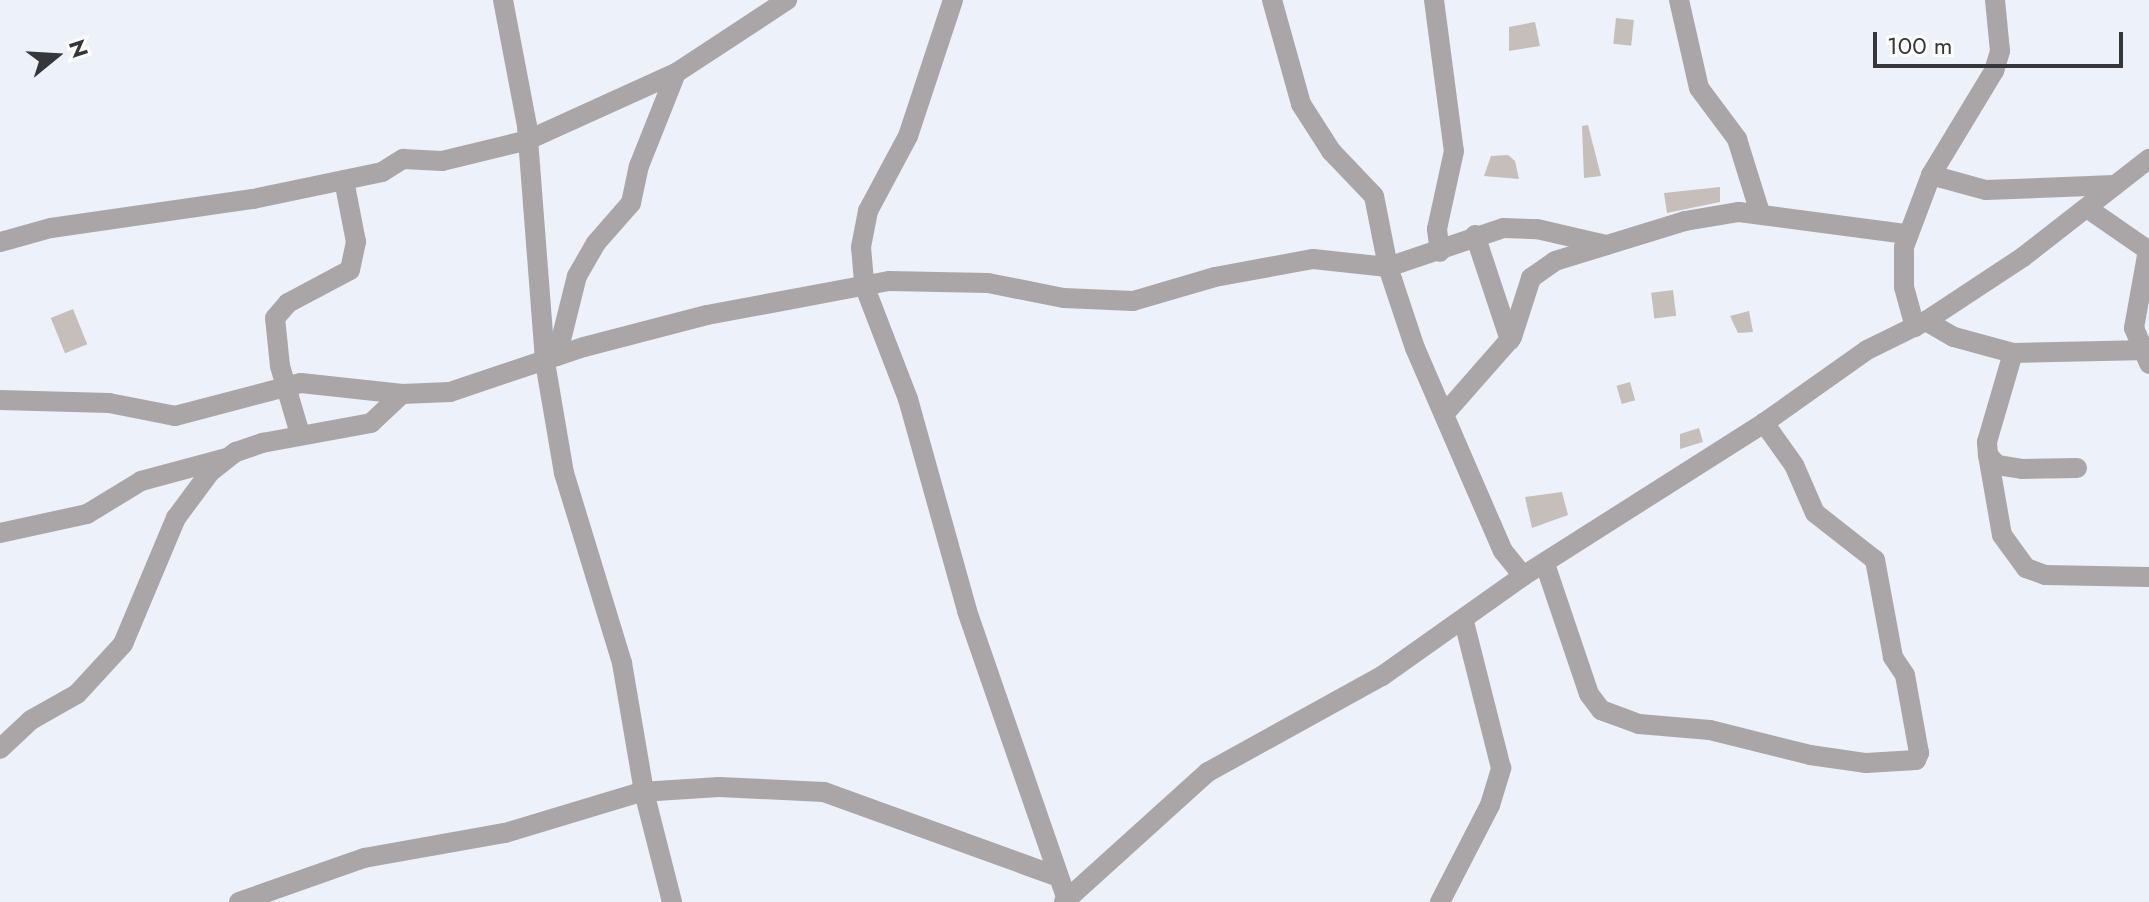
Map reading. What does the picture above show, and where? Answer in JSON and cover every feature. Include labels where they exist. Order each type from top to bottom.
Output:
[{"type":"street","points":[[503,0],[528,140],[551,359],[573,511],[631,702],[644,792],[672,902]]},
{"type":"street","points":[[0,242],[51,228],[253,199],[382,172],[403,159],[442,161],[528,140],[676,73],[787,0]]},
{"type":"street","points":[[953,0],[908,136],[868,211],[861,247],[864,285],[908,399],[967,611],[1066,901],[1208,772],[1382,676],[1464,622],[1523,576],[1764,423],[1867,350],[1920,324],[2087,208],[2149,159]]},
{"type":"street","points":[[1272,0],[1301,104],[1331,151],[1374,196],[1388,267],[1415,348],[1447,411],[1503,551],[1523,576]]},
{"type":"street","points":[[1434,0],[1454,151],[1437,229],[1440,252]]},
{"type":"street","points":[[1679,0],[1699,88],[1713,113],[1734,132],[1760,213]]},
{"type":"street","points":[[1995,0],[2000,51],[1994,71],[1931,175],[1907,234],[1902,256],[1904,287],[1920,324],[2013,353],[2147,355],[2134,328],[2136,303],[2148,250],[2087,208]]},
{"type":"street","points":[[551,359],[573,285],[596,243],[631,203],[639,166],[676,73]]},
{"type":"street","points":[[1931,175],[1986,190],[2114,185]]},
{"type":"street","points":[[300,434],[274,330],[279,309],[337,281],[354,260],[356,242],[344,180]]},
{"type":"street","points":[[1447,411],[1510,340],[1537,270],[1606,245],[1706,216],[1760,213],[1907,234]]},
{"type":"street","points":[[0,400],[109,403],[175,416],[286,386],[402,394],[468,388],[551,359],[737,308],[864,285],[926,279],[973,282],[1064,298],[1133,301],[1215,277],[1313,259],[1388,267],[1440,252],[1475,235],[1537,229],[1606,245]]},
{"type":"street","points":[[1475,235],[1510,340]]},
{"type":"street","points":[[2013,353],[1988,455],[2002,535],[2026,568],[2045,575],[2149,577]]},
{"type":"street","points":[[0,533],[87,514],[141,481],[300,434],[371,423],[402,394]]},
{"type":"street","points":[[1545,564],[1589,694],[1601,710],[1639,724],[1710,730],[1810,755],[1866,763],[1916,760],[1919,753],[1905,675],[1893,657],[1875,560],[1815,513],[1794,465],[1764,423]]},
{"type":"street","points":[[1988,455],[1997,465],[2022,469],[2077,468]]},
{"type":"street","points":[[0,749],[31,720],[77,694],[117,652],[131,630],[146,580],[176,518],[191,493],[230,457]]},
{"type":"street","points":[[1440,902],[1490,805],[1501,768],[1464,622]]},
{"type":"street","points":[[239,902],[364,858],[505,833],[644,792],[719,787],[824,792],[1056,876]]},
{"type":"building","points":[[1616,18],[1634,20],[1631,46],[1613,44]]},
{"type":"building","points":[[1535,22],[1540,46],[1509,51],[1509,27]]},
{"type":"building","points":[[1588,125],[1601,176],[1584,178],[1582,126]]},
{"type":"building","points":[[1508,155],[1515,161],[1519,179],[1484,176],[1491,156]]},
{"type":"building","points":[[1720,187],[1720,202],[1667,213],[1664,193]]},
{"type":"building","points":[[1673,290],[1676,316],[1654,318],[1651,293]]},
{"type":"building","points":[[73,309],[87,344],[65,353],[51,318]]},
{"type":"building","points":[[1749,311],[1753,332],[1738,333],[1730,316]]},
{"type":"building","points":[[1630,382],[1635,400],[1622,404],[1617,386]]},
{"type":"building","points":[[1699,428],[1703,442],[1680,449],[1680,434]]},
{"type":"building","points":[[1562,492],[1568,515],[1532,528],[1525,497]]}]
